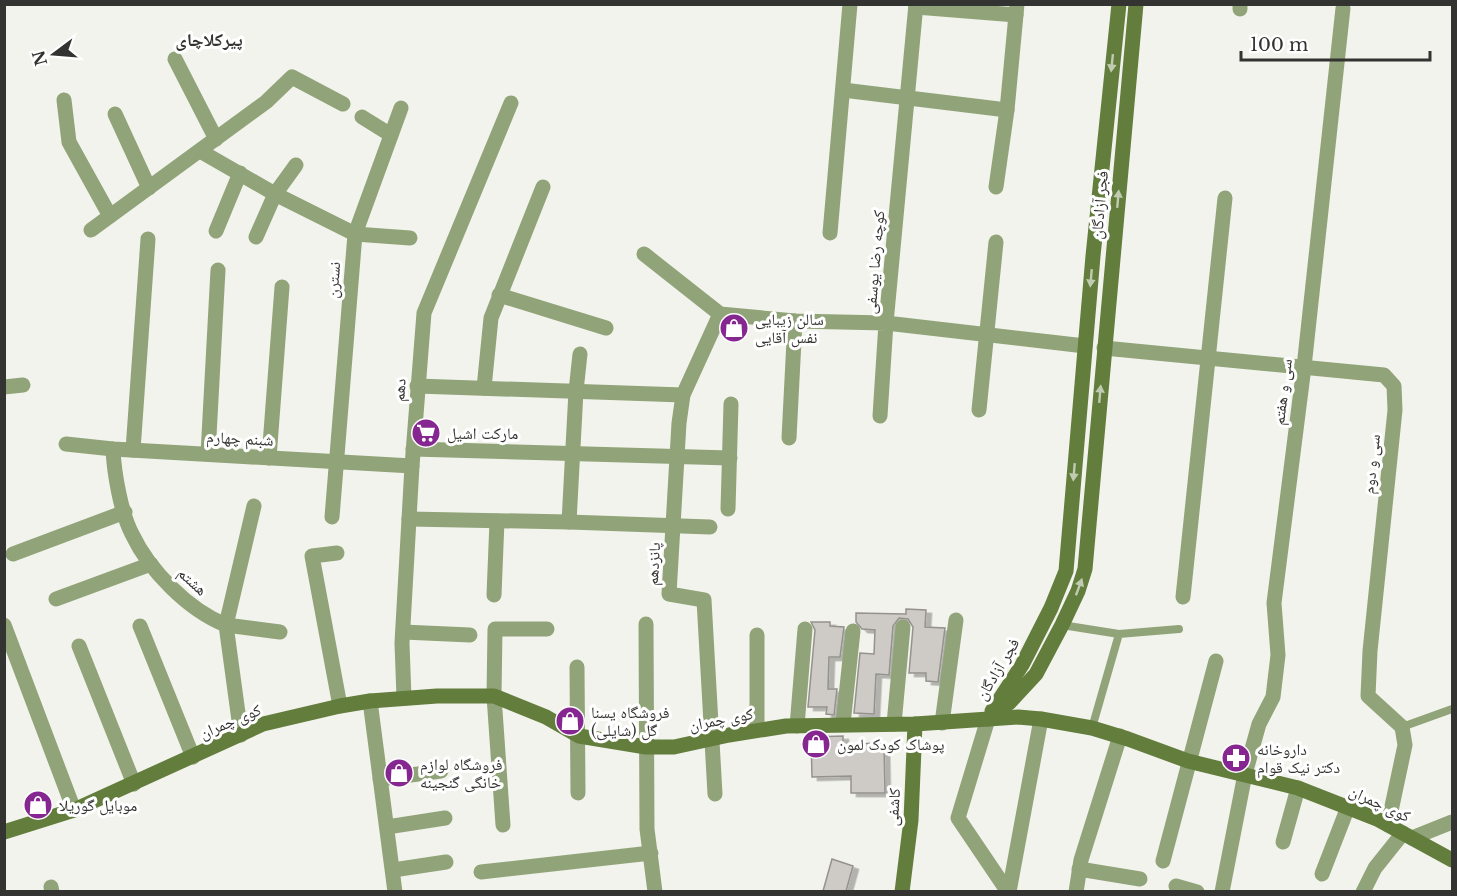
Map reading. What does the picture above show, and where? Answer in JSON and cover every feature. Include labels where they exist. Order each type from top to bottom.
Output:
[{"type":"street","points":[[830,233],[850,4]]},
{"type":"street","name":"فجر آزادگان","points":[[988,719],[1022,665],[1051,608],[1066,571],[1085,346],[1119,4]]},
{"type":"street","name":"فجر آزادگان","points":[[988,719],[1011,702],[1036,674],[1078,591],[1085,569],[1136,4]]},
{"type":"street","points":[[916,6],[1017,10],[1007,110],[996,187]]},
{"type":"street","name":"کوچه رضا یوسفی","points":[[916,6],[886,323],[1085,346]]},
{"type":"street","name":"سی و هفتم","points":[[1222,891],[1245,774],[1259,724],[1273,697],[1278,655],[1274,603],[1304,367],[1343,8]]},
{"type":"street","points":[[175,59],[216,139]]},
{"type":"street","points":[[91,230],[266,102],[292,77],[343,104]]},
{"type":"street","points":[[843,90],[1007,110]]},
{"type":"street","points":[[64,100],[69,142],[110,216]]},
{"type":"street","name":"دهم","points":[[404,698],[403,632],[417,386],[424,313],[510,103]]},
{"type":"street","name":"نسترن","points":[[332,517],[355,234],[400,108]]},
{"type":"street","points":[[116,114],[149,188]]},
{"type":"street","points":[[362,117],[391,135]]},
{"type":"street","points":[[200,151],[276,194],[355,234],[410,238]]},
{"type":"street","points":[[256,237],[276,194],[296,165]]},
{"type":"street","points":[[216,231],[240,174]]},
{"type":"street","points":[[484,388],[491,318],[543,188]]},
{"type":"street","points":[[1183,597],[1225,198]]},
{"type":"street","points":[[132,450],[148,239]]},
{"type":"street","points":[[979,410],[996,242]]},
{"type":"street","points":[[644,254],[720,314],[795,321],[886,323],[880,416]]},
{"type":"street","points":[[208,454],[218,270]]},
{"type":"street","points":[[269,458],[282,286]]},
{"type":"street","points":[[499,295],[606,328]]},
{"type":"street","name":"پانزدهم","points":[[715,794],[710,739],[704,600],[669,594],[683,394],[720,314]]},
{"type":"street","points":[[789,438],[795,321]]},
{"type":"street","points":[[1085,346],[1104,348]]},
{"type":"street","name":"سی و دوم","points":[[1104,348],[1384,375],[1394,386],[1395,410],[1371,639],[1368,696],[1402,727]]},
{"type":"street","points":[[569,522],[580,354]]},
{"type":"street","points":[[4,387],[23,385]]},
{"type":"street","points":[[417,386],[683,394]]},
{"type":"street","points":[[728,509],[731,404]]},
{"type":"street","name":"شبنم چهارم","points":[[66,444],[113,449],[412,466]]},
{"type":"street","name":"هشتم","points":[[113,449],[114,473],[131,533],[151,564],[185,601],[212,619],[226,625]]},
{"type":"street","points":[[413,449],[730,458]]},
{"type":"street","points":[[241,735],[226,625],[254,506]]},
{"type":"street","points":[[13,554],[125,512]]},
{"type":"street","points":[[409,519],[710,527]]},
{"type":"street","points":[[494,595],[497,521]]},
{"type":"street","points":[[338,553],[312,556],[340,706]]},
{"type":"street","points":[[56,599],[151,564]]},
{"type":"street","points":[[942,723],[956,620]]},
{"type":"street","points":[[646,624],[647,829],[655,891]]},
{"type":"street","points":[[4,625],[74,810]]},
{"type":"street","points":[[226,625],[280,632]]},
{"type":"street","points":[[140,626],[193,757]]},
{"type":"street","points":[[894,724],[903,627]]},
{"type":"street","points":[[503,825],[494,696],[495,629],[547,629]]},
{"type":"street","points":[[797,726],[805,629]]},
{"type":"street","points":[[843,724],[853,631]]},
{"type":"street","points":[[403,632],[470,635]]},
{"type":"street","points":[[757,635],[757,730]]},
{"type":"street","points":[[79,646],[134,784]]},
{"type":"street","points":[[1163,861],[1216,661]]},
{"type":"street","points":[[1022,665],[1036,674]]},
{"type":"street","points":[[577,667],[578,793]]},
{"type":"street","name":"کوی چمران","points":[[4,832],[74,810],[263,724],[370,701],[494,696],[546,717],[579,736],[646,747],[674,747],[757,730],[797,726],[942,723],[1017,717],[1041,719],[1092,728],[1188,761],[1298,788],[1388,825],[1452,860]]},
{"type":"street","points":[[370,701],[395,891]]},
{"type":"street","points":[[988,719],[958,818],[1008,891]]},
{"type":"street","points":[[1008,891],[1041,719]]},
{"type":"street","name":"کاشفی","points":[[902,891],[911,820],[915,724]]},
{"type":"street","points":[[1388,825],[1405,745],[1402,727]]},
{"type":"street","points":[[1076,891],[1079,869],[1120,736]]},
{"type":"street","points":[[380,779],[441,771]]},
{"type":"street","points":[[1283,842],[1298,788]]},
{"type":"street","points":[[1322,874],[1348,807]]},
{"type":"street","points":[[387,827],[446,818]]},
{"type":"street","points":[[1363,891],[1375,868],[1408,835],[1452,822]]},
{"type":"street","points":[[481,872],[651,853]]},
{"type":"street","points":[[393,870],[446,862]]},
{"type":"street","points":[[1079,869],[1140,879]]},
{"type":"street","points":[[1176,886],[1197,891]]},
{"type":"lane","points":[[1062,625],[1119,634],[1179,629]]},
{"type":"lane","points":[[1092,728],[1119,634]]},
{"type":"lane","points":[[1402,727],[1452,709]]},
{"type":"building","points":[[906,609],[926,610],[925,627],[945,628],[938,682],[926,681],[926,673],[909,673],[913,627],[908,619],[899,618],[893,626],[889,675],[876,674],[874,714],[854,713],[860,653],[874,654],[875,630],[862,629],[856,622],[856,613],[906,614]]},
{"type":"building","points":[[811,622],[830,622],[830,626],[844,627],[840,657],[829,657],[828,689],[837,689],[834,715],[826,714],[827,707],[808,707],[815,630]]},
{"type":"building","points":[[843,736],[843,744],[884,743],[885,793],[851,793],[851,776],[812,777],[811,737]]},
{"type":"building","points":[[832,859],[853,866],[846,891],[823,891]]},
{"type":"place","name":"سالن زیبایی نفس آقایی","points":[[734,328]]},
{"type":"place","name":"مارکت اشیل","points":[[426,433]]},
{"type":"place","name":"فروشگاه یسنا گل (شایلی)","points":[[570,721]]},
{"type":"place","name":"پوشاک کودک لمون","points":[[816,744]]},
{"type":"place","name":"داروخانه دکتر نیک قوام","points":[[1236,758]]},
{"type":"place","name":"فروشگاه لوازم خانگی گنجینه","points":[[399,773]]},
{"type":"place","name":"موبایل گوریلا","points":[[38,805]]},
{"type":"district","name":"پیرکلاچای","points":[[209,40]]}]
